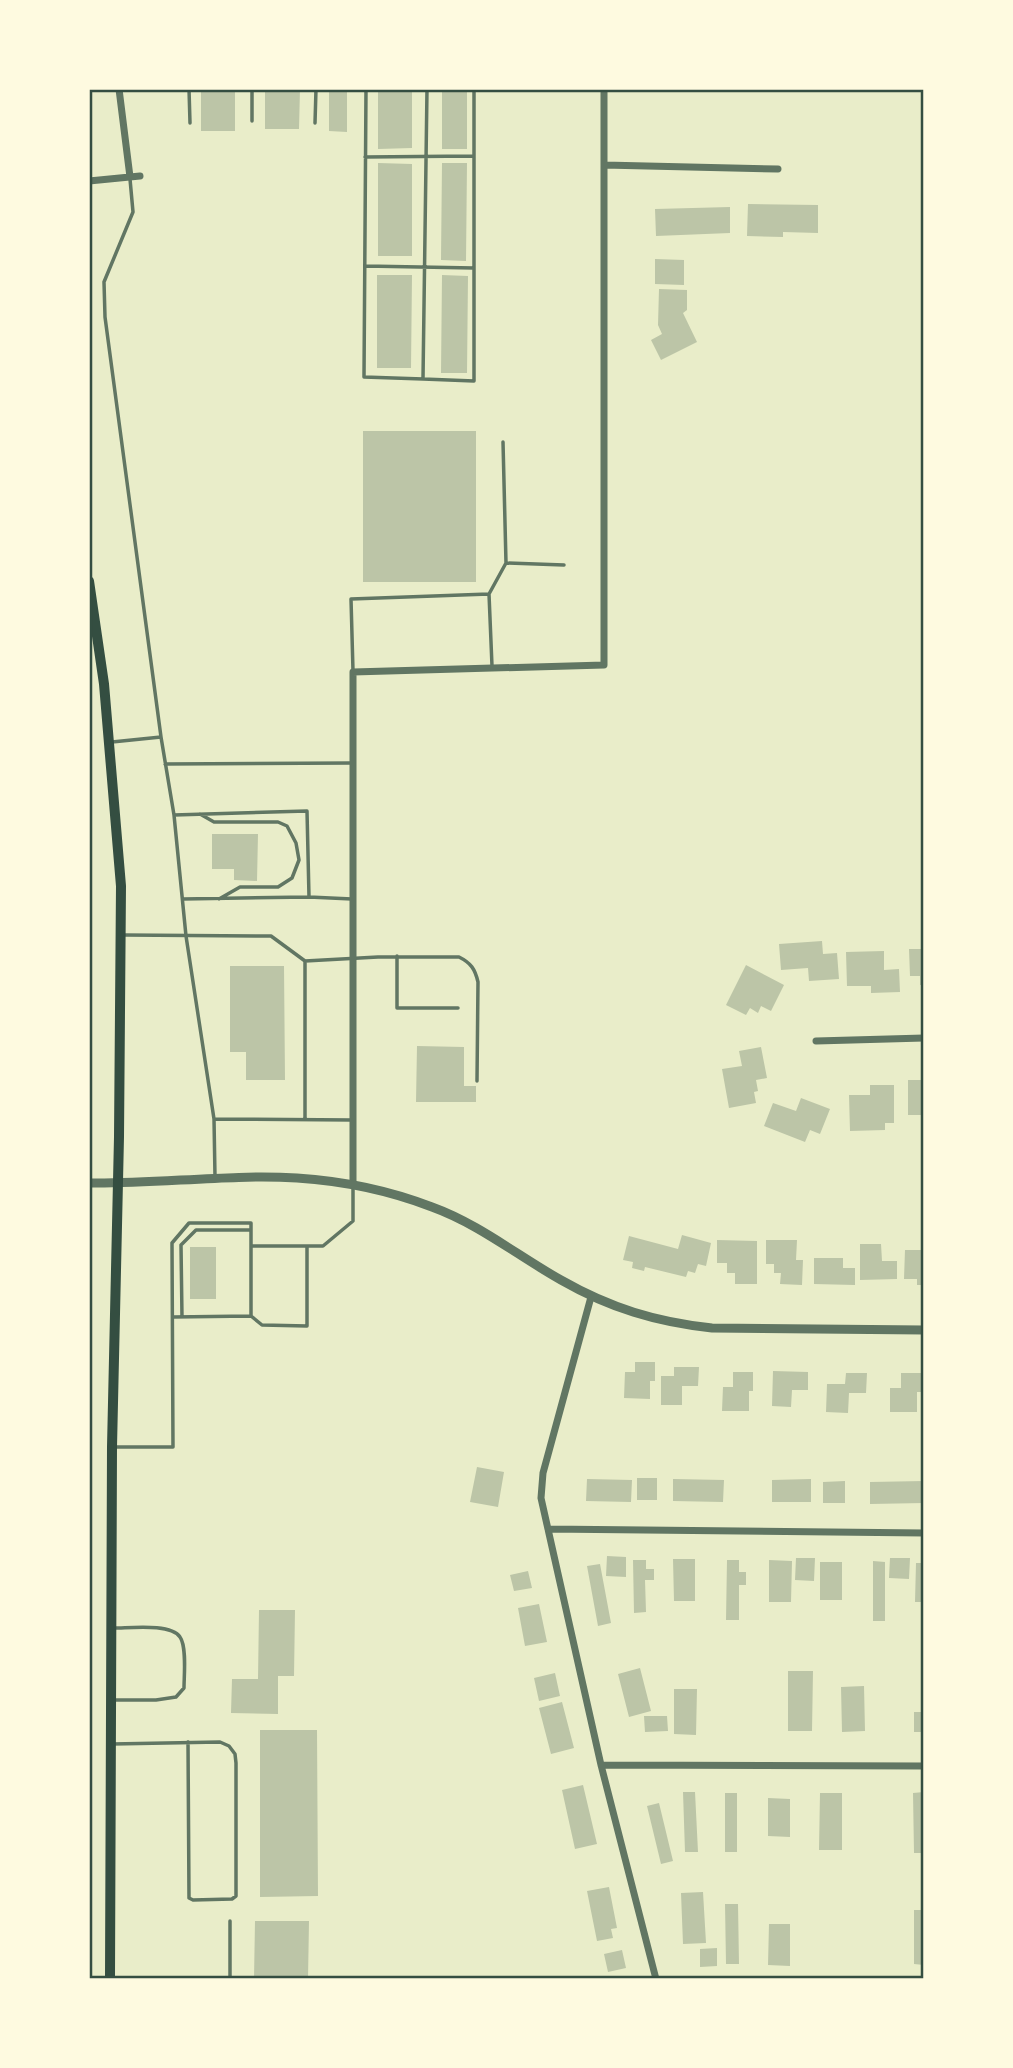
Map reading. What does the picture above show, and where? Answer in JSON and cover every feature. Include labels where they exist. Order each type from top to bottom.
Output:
[{"type":"main road","points":[[89,580],[104,684],[121,886],[112,1447],[110,1979]]},
{"type":"street","points":[[119,89],[130,177]]},
{"type":"street","points":[[353,1185],[353,672],[604,664],[604,89]]},
{"type":"street","points":[[604,165],[778,169]]},
{"type":"street","points":[[89,181],[141,176]]},
{"type":"street","points":[[816,1041],[924,1038]]},
{"type":"street","points":[[89,1183],[293,1178],[353,1185],[393,1194],[456,1217],[591,1297],[649,1318],[679,1325],[712,1328],[924,1330]]},
{"type":"street","points":[[591,1297],[543,1473],[541,1498],[601,1765],[656,1979]]},
{"type":"street","points":[[548,1529],[924,1533]]},
{"type":"street","points":[[601,1765],[924,1766]]},
{"type":"lane","points":[[189,89],[190,124]]},
{"type":"lane","points":[[252,89],[252,121]]},
{"type":"lane","points":[[316,89],[316,123]]},
{"type":"lane","points":[[366,89],[364,377],[474,381],[474,89]]},
{"type":"lane","points":[[423,380],[427,89]]},
{"type":"lane","points":[[365,156],[474,156]]},
{"type":"lane","points":[[130,177],[133,212],[104,282],[105,317],[161,737],[174,815],[186,936],[214,1119],[215,1179]]},
{"type":"lane","points":[[365,266],[474,268]]},
{"type":"lane","points":[[492,668],[489,594],[506,563],[503,442]]},
{"type":"lane","points":[[506,563],[564,565]]},
{"type":"lane","points":[[353,672],[351,599],[489,594]]},
{"type":"lane","points":[[109,743],[161,737]]},
{"type":"lane","points":[[165,764],[353,763]]},
{"type":"lane","points":[[174,815],[307,811],[309,897]]},
{"type":"lane","points":[[200,814],[214,822],[278,822],[287,826],[296,843],[299,859],[292,878],[278,887],[240,887],[219,899]]},
{"type":"lane","points":[[183,899],[354,899]]},
{"type":"lane","points":[[121,935],[271,936],[305,961],[397,956],[459,957],[469,961],[478,982],[477,1081]]},
{"type":"lane","points":[[397,956],[397,1008],[458,1008]]},
{"type":"lane","points":[[305,961],[305,1119]]},
{"type":"lane","points":[[214,1119],[353,1120]]},
{"type":"lane","points":[[251,1246],[323,1246],[353,1221],[353,1185]]},
{"type":"lane","points":[[112,1447],[173,1447],[172,1243],[189,1223],[251,1223],[251,1316]]},
{"type":"lane","points":[[182,1317],[181,1245],[196,1230],[251,1230]]},
{"type":"lane","points":[[173,1317],[251,1316],[262,1325],[307,1326],[307,1247]]},
{"type":"lane","points":[[111,1700],[176,1697],[184,1688],[183,1646],[180,1636],[170,1630],[112,1628]]},
{"type":"lane","points":[[110,1744],[188,1742],[220,1742],[229,1746],[235,1754],[236,1896],[232,1899],[189,1898],[188,1742]]},
{"type":"lane","points":[[230,1921],[230,1979]]},
{"type":"building","points":[[201,89],[235,89],[235,131],[201,131]]},
{"type":"building","points":[[265,89],[300,89],[299,129],[265,129]]},
{"type":"building","points":[[329,89],[347,89],[347,132],[329,131]]},
{"type":"building","points":[[378,89],[412,89],[412,148],[378,149]]},
{"type":"building","points":[[442,89],[467,89],[467,149],[442,149]]},
{"type":"building","points":[[378,163],[412,164],[412,256],[378,256]]},
{"type":"building","points":[[442,163],[467,163],[466,261],[441,260]]},
{"type":"building","points":[[748,204],[818,205],[818,233],[783,232],[783,237],[747,236]]},
{"type":"building","points":[[730,207],[730,233],[656,236],[655,209]]},
{"type":"building","points":[[655,259],[684,260],[684,285],[655,284]]},
{"type":"building","points":[[377,275],[412,275],[411,368],[377,368]]},
{"type":"building","points":[[442,275],[468,276],[467,373],[441,373]]},
{"type":"building","points":[[659,289],[687,290],[687,310],[683,313],[697,342],[661,360],[651,340],[662,334],[658,325]]},
{"type":"building","points":[[363,431],[476,431],[476,582],[363,582]]},
{"type":"building","points":[[212,834],[258,834],[257,881],[234,880],[234,869],[212,869]]},
{"type":"building","points":[[822,941],[823,954],[837,953],[839,979],[809,981],[808,968],[781,970],[779,944]]},
{"type":"building","points":[[909,949],[924,949],[924,985],[920,985],[920,976],[910,976]]},
{"type":"building","points":[[884,951],[884,970],[899,969],[900,992],[871,993],[871,986],[847,986],[846,952]]},
{"type":"building","points":[[746,965],[784,985],[771,1011],[761,1006],[758,1013],[750,1008],[746,1015],[726,1005]]},
{"type":"building","points":[[230,966],[284,966],[285,1080],[246,1080],[246,1052],[230,1052]]},
{"type":"building","points":[[417,1046],[464,1047],[464,1086],[476,1086],[476,1102],[416,1102]]},
{"type":"building","points":[[761,1047],[767,1078],[756,1080],[756,1103],[729,1108],[722,1069],[742,1066],[739,1051]]},
{"type":"building","points":[[908,1080],[924,1080],[924,1115],[908,1115]]},
{"type":"building","points":[[870,1085],[894,1085],[894,1123],[885,1123],[885,1130],[850,1131],[849,1095],[870,1095]]},
{"type":"building","points":[[801,1098],[830,1109],[820,1134],[810,1130],[805,1142],[764,1126],[773,1103],[796,1111]]},
{"type":"building","points":[[682,1235],[711,1243],[706,1266],[698,1264],[695,1273],[688,1271],[686,1277],[645,1267],[644,1271],[632,1268],[633,1262],[623,1260],[629,1236],[678,1249]]},
{"type":"building","points":[[717,1240],[757,1241],[757,1284],[735,1284],[735,1273],[727,1273],[727,1263],[717,1263]]},
{"type":"building","points":[[766,1240],[797,1240],[796,1260],[803,1260],[802,1285],[780,1284],[781,1273],[774,1273],[774,1264],[766,1264]]},
{"type":"building","points":[[860,1244],[881,1244],[882,1261],[897,1261],[897,1279],[860,1280]]},
{"type":"building","points":[[190,1247],[216,1247],[216,1299],[190,1299]]},
{"type":"building","points":[[905,1250],[924,1250],[924,1285],[917,1285],[917,1279],[904,1279]]},
{"type":"building","points":[[814,1258],[843,1258],[843,1268],[855,1268],[855,1285],[814,1284]]},
{"type":"building","points":[[635,1362],[655,1362],[655,1381],[650,1381],[650,1399],[624,1398],[625,1372],[635,1372]]},
{"type":"building","points":[[674,1367],[699,1367],[698,1386],[682,1386],[682,1405],[661,1405],[661,1376],[674,1376]]},
{"type":"building","points":[[773,1371],[808,1372],[808,1390],[792,1390],[791,1407],[772,1406]]},
{"type":"building","points":[[733,1372],[753,1372],[749,1411],[722,1411],[723,1387],[733,1387]]},
{"type":"building","points":[[846,1373],[867,1373],[866,1393],[849,1393],[848,1413],[826,1412],[827,1384],[845,1384]]},
{"type":"building","points":[[901,1373],[922,1373],[921,1392],[917,1392],[917,1412],[890,1412],[890,1388],[901,1388]]},
{"type":"building","points":[[477,1467],[504,1472],[498,1507],[470,1502]]},
{"type":"building","points":[[637,1478],[657,1478],[657,1500],[637,1500]]},
{"type":"building","points":[[587,1479],[632,1480],[631,1502],[586,1501]]},
{"type":"building","points":[[673,1479],[724,1480],[723,1502],[673,1501]]},
{"type":"building","points":[[811,1479],[811,1502],[772,1502],[772,1480]]},
{"type":"building","points":[[845,1481],[845,1503],[823,1503],[823,1482]]},
{"type":"building","points":[[924,1481],[924,1503],[870,1504],[870,1482]]},
{"type":"building","points":[[607,1556],[626,1557],[626,1577],[606,1576]]},
{"type":"building","points":[[796,1558],[815,1558],[814,1581],[795,1580]]},
{"type":"building","points":[[890,1558],[910,1558],[909,1579],[889,1578]]},
{"type":"building","points":[[673,1559],[695,1559],[695,1601],[674,1601]]},
{"type":"building","points":[[633,1560],[646,1560],[646,1569],[654,1569],[654,1580],[645,1580],[646,1612],[634,1613]]},
{"type":"building","points":[[727,1560],[739,1560],[739,1572],[746,1572],[746,1585],[739,1585],[739,1620],[726,1620]]},
{"type":"building","points":[[769,1560],[792,1561],[791,1602],[769,1602]]},
{"type":"building","points":[[873,1561],[885,1562],[885,1621],[873,1621]]},
{"type":"building","points":[[820,1562],[842,1562],[842,1600],[820,1600]]},
{"type":"building","points":[[916,1563],[924,1563],[924,1602],[915,1602]]},
{"type":"building","points":[[600,1564],[611,1623],[598,1626],[587,1566]]},
{"type":"building","points":[[528,1571],[532,1588],[514,1591],[510,1575]]},
{"type":"building","points":[[539,1604],[547,1642],[525,1646],[518,1608]]},
{"type":"building","points":[[259,1610],[295,1610],[294,1676],[278,1676],[278,1714],[231,1713],[232,1679],[258,1679]]},
{"type":"building","points":[[640,1668],[651,1711],[629,1717],[618,1674]]},
{"type":"building","points":[[788,1671],[813,1671],[812,1731],[788,1731]]},
{"type":"building","points":[[555,1673],[560,1696],[539,1701],[534,1678]]},
{"type":"building","points":[[864,1686],[865,1731],[842,1732],[841,1687]]},
{"type":"building","points":[[674,1689],[697,1689],[696,1735],[674,1734]]},
{"type":"building","points":[[562,1702],[574,1748],[551,1754],[539,1708]]},
{"type":"building","points":[[914,1712],[924,1712],[924,1732],[914,1732]]},
{"type":"building","points":[[644,1716],[667,1716],[668,1731],[645,1732]]},
{"type":"building","points":[[260,1730],[317,1730],[318,1896],[260,1897]]},
{"type":"building","points":[[583,1785],[597,1844],[575,1849],[562,1790]]},
{"type":"building","points":[[683,1792],[695,1792],[698,1852],[685,1852]]},
{"type":"building","points":[[924,1792],[924,1853],[914,1853],[913,1793]]},
{"type":"building","points":[[725,1793],[737,1793],[737,1852],[725,1852]]},
{"type":"building","points":[[820,1793],[842,1793],[842,1850],[819,1850]]},
{"type":"building","points":[[768,1798],[790,1799],[790,1837],[768,1836]]},
{"type":"building","points":[[659,1803],[673,1861],[661,1864],[647,1806]]},
{"type":"building","points":[[609,1887],[617,1928],[611,1929],[613,1938],[597,1941],[587,1891]]},
{"type":"building","points":[[703,1892],[706,1943],[683,1944],[681,1893]]},
{"type":"building","points":[[725,1904],[738,1904],[739,1964],[726,1964]]},
{"type":"building","points":[[914,1910],[924,1910],[924,1965],[914,1964]]},
{"type":"building","points":[[255,1921],[309,1921],[308,1979],[254,1979]]},
{"type":"building","points":[[769,1924],[790,1924],[790,1966],[768,1965]]},
{"type":"building","points":[[717,1948],[717,1966],[700,1967],[700,1949]]},
{"type":"building","points":[[622,1950],[626,1968],[608,1972],[604,1954]]}]
